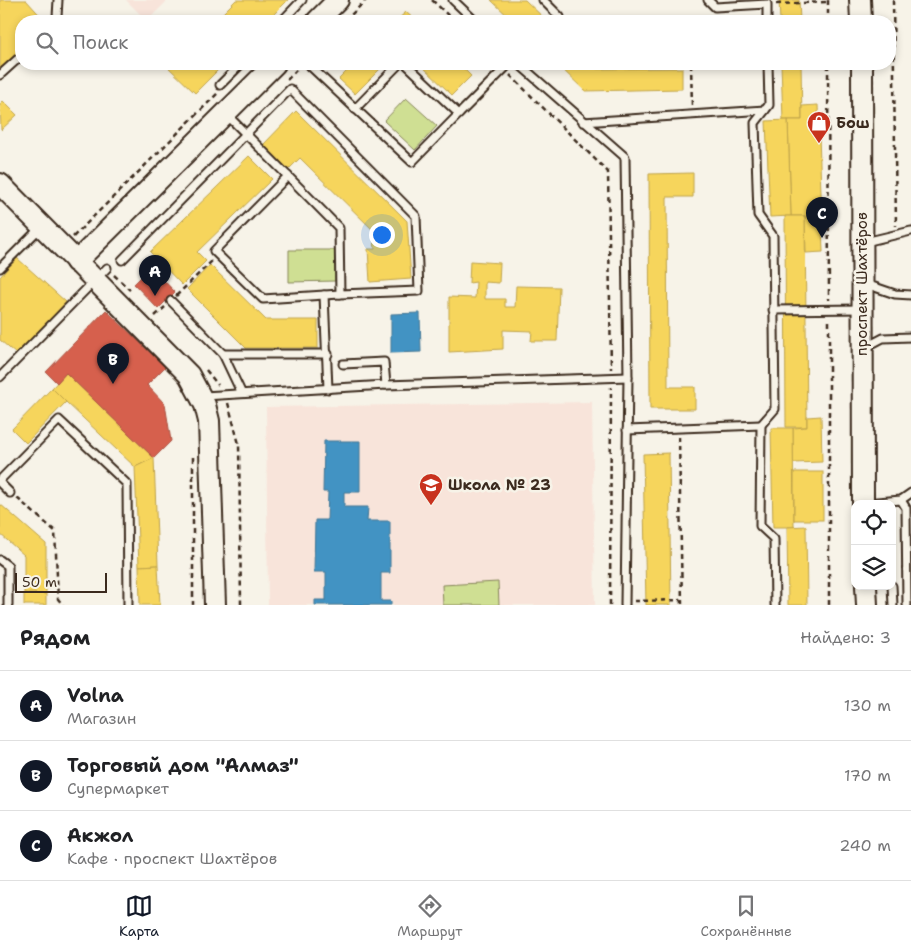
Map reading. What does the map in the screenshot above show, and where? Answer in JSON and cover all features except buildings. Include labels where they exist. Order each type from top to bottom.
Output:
[{"type":"street","points":[[323,15],[338,0]]},
{"type":"street","points":[[860,0],[861,15]]},
{"type":"street","points":[[76,262],[269,70]]},
{"type":"street","name":"проспект Шахтёров","points":[[862,70],[862,242],[864,283],[861,350],[864,500]]},
{"type":"street","points":[[0,184],[76,262],[102,274],[190,375],[201,396],[209,421],[215,605]]},
{"type":"street","points":[[866,590],[866,605]]},
{"type":"lane","points":[[56,15],[58,0]]},
{"type":"lane","points":[[288,15],[302,0]]},
{"type":"lane","points":[[453,0],[469,15]]},
{"type":"lane","points":[[543,0],[558,15]]},
{"type":"lane","points":[[708,0],[715,7],[767,4],[767,15]]},
{"type":"lane","points":[[0,74],[15,61]]},
{"type":"lane","points":[[220,88],[236,70]]},
{"type":"lane","points":[[314,70],[412,162],[502,70]]},
{"type":"lane","points":[[355,109],[392,70]]},
{"type":"lane","points":[[412,70],[459,114]]},
{"type":"lane","points":[[526,70],[583,122],[625,156],[628,377],[625,603]]},
{"type":"lane","points":[[768,70],[769,105],[755,122],[758,215],[772,236],[775,408],[761,425],[760,526],[774,539],[775,605]]},
{"type":"lane","points":[[122,260],[290,88],[416,216],[419,291],[340,294],[263,300],[214,251],[288,176]]},
{"type":"lane","points":[[583,122],[765,110]]},
{"type":"lane","points":[[225,113],[339,228],[340,294]]},
{"type":"lane","points":[[0,268],[42,227]]},
{"type":"lane","points":[[862,242],[911,231]]},
{"type":"lane","points":[[0,378],[102,274]]},
{"type":"lane","points":[[864,283],[895,294],[911,295]]},
{"type":"lane","points":[[324,295],[328,389]]},
{"type":"lane","points":[[171,301],[223,354],[241,392]]},
{"type":"lane","points":[[774,310],[862,309]]},
{"type":"lane","points":[[861,350],[883,338],[911,336]]},
{"type":"lane","points":[[223,354],[328,354]]},
{"type":"lane","points":[[343,364],[384,362],[386,385]]},
{"type":"lane","points":[[201,396],[241,392],[386,385],[628,377]]},
{"type":"lane","points":[[10,492],[0,482],[59,420],[127,484],[128,605]]},
{"type":"lane","points":[[627,430],[761,425]]},
{"type":"lane","points":[[896,501],[911,494]]},
{"type":"lane","points":[[901,500],[906,508],[907,605]]},
{"type":"lane","points":[[0,560],[8,566],[8,605]]},
{"type":"lane","points":[[892,590],[893,605]]},
{"type":"path","points":[[351,15],[366,0]]},
{"type":"path","points":[[432,0],[448,15]]},
{"type":"path","points":[[892,0],[892,15]]},
{"type":"path","points":[[767,4],[828,1],[828,15]]},
{"type":"path","points":[[510,70],[608,172],[611,377],[610,605]]},
{"type":"path","points":[[690,70],[692,114]]},
{"type":"path","points":[[828,70],[829,605]]},
{"type":"path","points":[[893,70],[896,234]]},
{"type":"path","points":[[72,238],[220,88]]},
{"type":"path","points":[[155,316],[218,255]]},
{"type":"path","points":[[678,428],[682,605]]},
{"type":"path","points":[[193,449],[194,605]]},
{"type":"path","points":[[10,492],[55,532],[58,599],[63,605]]},
{"type":"path","points":[[625,603],[682,600]]},
{"type":"shaded area","points":[[126,0],[168,0],[153,15],[141,15]]},
{"type":"shaded area","name":"Школа № 23","points":[[592,402],[595,605],[268,605],[266,407]]},
{"type":"green space","points":[[406,98],[437,126],[415,150],[384,121]]},
{"type":"green space","points":[[289,250],[335,250],[335,281],[289,282]]},
{"type":"green space","points":[[498,582],[499,605],[443,605],[442,585]]},
{"type":"place","name":"Бош","points":[[819,144]]},
{"type":"place","name":"Акжол","points":[[822,238]]},
{"type":"place","name":"Volna","points":[[155,296]]},
{"type":"place","name":"Торговый дом \"Алмаз\"","points":[[113,384]]},
{"type":"place","name":"Школа № 23","points":[[431,506]]}]
